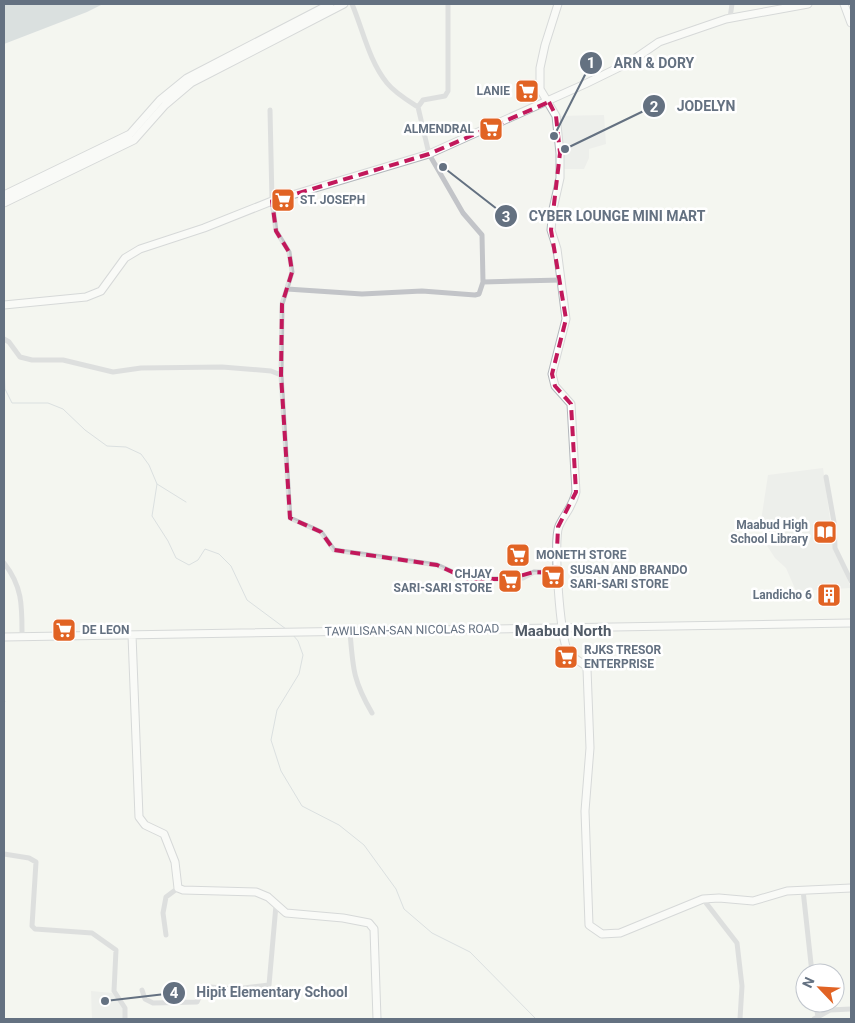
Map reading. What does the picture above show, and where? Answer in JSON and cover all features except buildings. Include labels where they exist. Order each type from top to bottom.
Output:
[{"type":"street","points":[[4,195],[130,134],[160,100],[187,78],[330,4]]},
{"type":"street","points":[[4,203],[134,140],[165,106],[191,83],[344,4]]},
{"type":"street","points":[[287,289],[362,294],[422,291],[475,295],[479,294],[483,282],[482,235],[463,214],[429,154],[418,107],[401,96],[387,83],[366,44],[352,4]]},
{"type":"street","points":[[418,107],[423,100],[439,99],[445,96],[448,91],[448,4]]},
{"type":"street","points":[[558,4],[540,68],[540,89],[556,116],[560,153],[560,178],[553,209],[551,230],[558,249],[566,319],[552,374],[555,386],[571,404],[576,492],[573,506],[558,527],[556,573],[562,628],[568,653],[588,669],[590,748],[585,812],[589,925],[602,934],[620,933],[703,899],[719,898],[753,901],[787,891],[851,888]]},
{"type":"street","points":[[730,18],[732,4]]},
{"type":"street","points":[[4,304],[44,302],[94,294],[101,291],[125,258],[140,249],[204,228],[272,201],[429,154],[548,102],[630,62],[659,42],[730,18],[808,4]]},
{"type":"street","points":[[844,4],[851,23]]},
{"type":"street","points":[[270,110],[272,201],[276,231],[289,252],[292,272],[282,304],[281,374],[290,518],[321,532],[334,550],[437,566],[468,579],[509,579],[522,578],[534,572],[556,573]]},
{"type":"street","points":[[483,282],[562,280]]},
{"type":"street","points":[[4,339],[9,342],[20,356],[32,360],[63,360],[114,372],[141,368],[222,367],[271,371],[281,374]]},
{"type":"street","points":[[826,477],[834,522],[835,548],[851,581]]},
{"type":"street","points":[[4,563],[16,578],[22,606],[22,637]]},
{"type":"street","name":"TAWILISAN-SAN NICOLAS ROAD","points":[[4,638],[851,623]]},
{"type":"street","points":[[350,632],[354,676],[358,689],[372,713]]},
{"type":"street","points":[[132,635],[139,817],[145,825],[164,834],[175,862],[178,888]]},
{"type":"street","points":[[4,854],[29,858],[36,862],[32,926],[35,929],[92,934],[116,950],[114,991],[125,1008],[125,1019]]},
{"type":"street","points":[[178,888],[183,890],[256,892],[268,897],[286,913],[343,918],[372,925],[374,929],[377,1019]]},
{"type":"street","points":[[166,935],[164,914],[166,897],[178,888]]},
{"type":"street","points":[[803,890],[811,963]]},
{"type":"street","points":[[703,899],[737,943],[742,986],[740,1019]]},
{"type":"street","points":[[142,990],[145,999],[153,1003],[197,1002],[202,991],[210,987],[235,989],[269,985],[276,905]]},
{"type":"street","points":[[816,1018],[830,1010],[851,1009]]},
{"type":"highlighted area","points":[[549,102],[556,116],[560,153],[551,230],[566,319],[552,374],[555,386],[571,404],[576,492],[558,527],[556,573],[534,572],[509,579],[468,579],[437,565],[334,550],[321,532],[290,518],[281,375],[282,304],[292,272],[289,252],[276,231],[272,201],[429,154]]},
{"type":"shaded area","points":[[4,4],[103,4],[4,44]]},
{"type":"shaded area","points":[[604,115],[606,144],[589,149],[589,158],[584,169],[564,169],[559,116]]},
{"type":"shaded area","points":[[823,468],[834,548],[851,588],[796,591],[786,568],[775,558],[764,541],[761,521],[768,475]]},
{"type":"shaded area","points":[[91,991],[112,993],[124,1008],[124,1019],[92,1019]]},
{"type":"waterway","points":[[4,366],[5,389],[12,403],[48,403],[63,409],[85,430],[107,446],[126,447],[141,454],[149,465],[157,484],[152,516],[176,558],[189,565],[198,560],[205,549],[219,554],[231,566],[247,600],[286,629]]},
{"type":"waterway","points":[[157,484],[186,502]]},
{"type":"waterway","points":[[293,635],[298,641],[303,655],[299,674],[277,710],[271,740],[281,771],[302,806],[339,825],[364,845],[396,889],[404,909],[432,933],[470,952],[536,1019]]},
{"type":"place","name":"LANIE","points":[[527,91]]},
{"type":"place","name":"ALMENDRAL","points":[[491,129]]},
{"type":"place","name":"ARN & DORY","points":[[554,136]]},
{"type":"place","name":"JODELYN","points":[[565,149]]},
{"type":"place","name":"CYBER LOUNGE MINI MART","points":[[443,167]]},
{"type":"place","name":"ST. JOSEPH","points":[[283,200]]},
{"type":"place","name":"Maabud High School Library","points":[[825,532]]},
{"type":"place","name":"MONETH STORE","points":[[518,555]]},
{"type":"place","name":"SUSAN AND BRANDO SARI-SARI STORE","points":[[553,577]]},
{"type":"place","name":"CHJAY SARI-SARI STORE","points":[[510,581]]},
{"type":"place","name":"Landicho 6","points":[[829,595]]},
{"type":"place","name":"DE LEON","points":[[64,630]]},
{"type":"place","name":"RJKS TRESOR ENTERPRISE","points":[[566,657]]},
{"type":"place","name":"Hipit Elementary School","points":[[105,1001]]},
{"type":"district","name":"Maabud North","points":[[563,631]]}]
